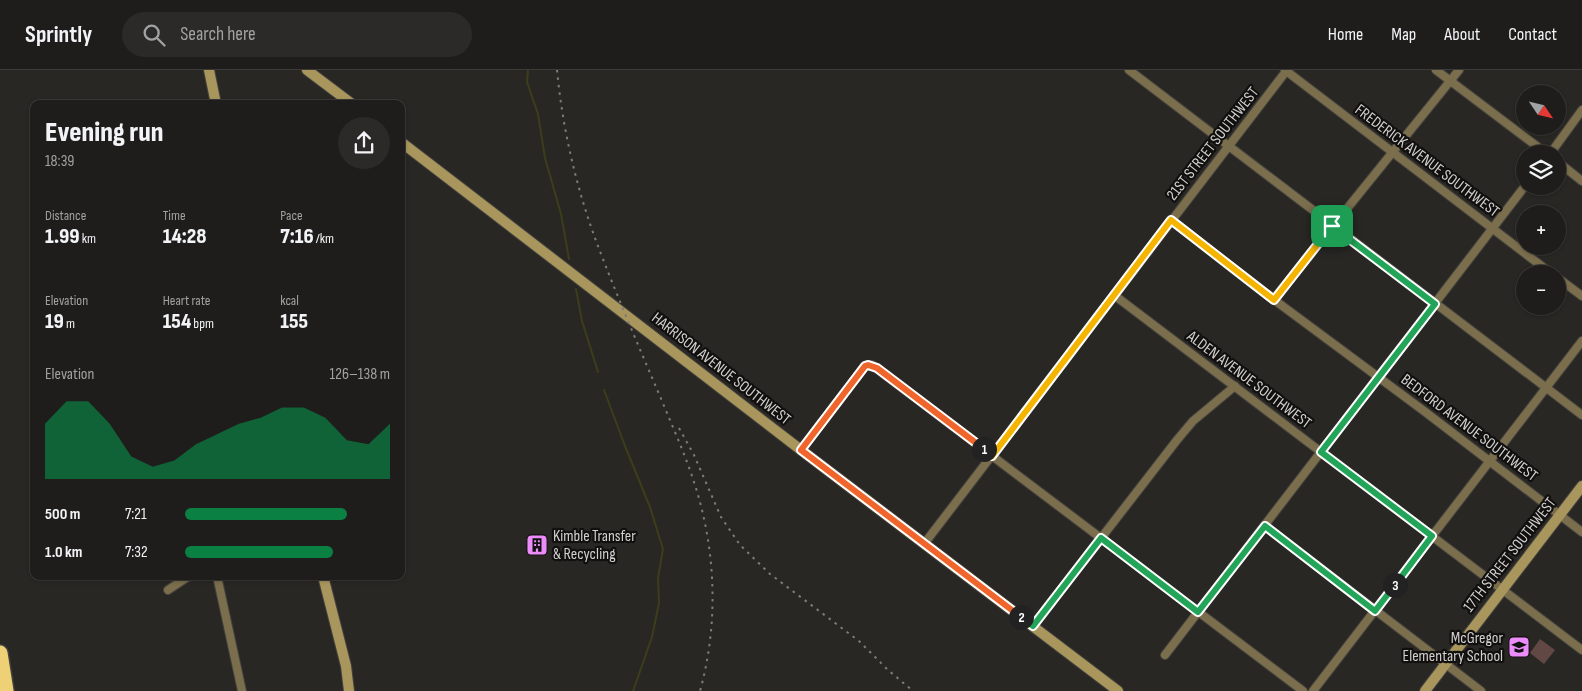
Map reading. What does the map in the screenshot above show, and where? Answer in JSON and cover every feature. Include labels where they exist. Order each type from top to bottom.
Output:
[{"type":"highway","points":[[0,653],[6,691]]},
{"type":"street","points":[[209,70],[215,100]]},
{"type":"street","points":[[308,70],[347,100]]},
{"type":"street","points":[[1130,70],[1582,415]]},
{"type":"street","name":"21ST STREET SOUTHWEST","points":[[924,544],[1286,70]]},
{"type":"street","name":"FREDERICK AVENUE SOUTHWEST","points":[[1286,70],[1540,265]]},
{"type":"street","points":[[1436,70],[1537,145]]},
{"type":"street","points":[[1274,300],[1392,151],[1460,70]]},
{"type":"street","points":[[1556,145],[1582,110]]},
{"type":"street","name":"HARRISON AVENUE SOUTHWEST","points":[[405,145],[1118,691]]},
{"type":"street","points":[[1566,168],[1582,181]]},
{"type":"street","points":[[1165,655],[1518,195]]},
{"type":"street","name":"BEDFORD AVENUE SOUTHWEST","points":[[1171,220],[1582,532]]},
{"type":"street","points":[[1566,284],[1582,296]]},
{"type":"street","name":"ALDEN AVENUE SOUTHWEST","points":[[1114,295],[1582,650]]},
{"type":"street","points":[[1313,691],[1582,341]]},
{"type":"street","points":[[801,450],[865,366],[869,365],[877,368],[1303,691]]},
{"type":"street","points":[[1033,626],[1193,421],[1235,386]]},
{"type":"street","name":"17TH STREET SOUTHWEST","points":[[1425,691],[1582,486]]},
{"type":"street","points":[[1265,526],[1481,691]]},
{"type":"street","points":[[168,590],[183,580]]},
{"type":"street","points":[[218,580],[242,691]]},
{"type":"street","points":[[323,580],[346,666],[349,691]]},
{"type":"shaded area","points":[[1540,639],[1555,650],[1544,664],[1530,653]]},
{"type":"waterway","points":[[528,70],[527,82],[538,114],[545,158],[561,214],[569,259]]},
{"type":"waterway","points":[[576,289],[582,321],[598,372]]},
{"type":"waterway","points":[[604,390],[650,507],[663,549],[658,578],[659,603],[652,637],[633,691]]},
{"type":"railway","points":[[557,70],[567,140],[585,209],[601,254],[683,451],[694,482],[707,533],[711,560],[712,613],[710,639],[700,691]]},
{"type":"railway","points":[[679,428],[694,455],[721,517],[740,545],[770,574],[859,641],[888,670],[913,691]]},
{"type":"place","name":"Kimble Transfer & Recycling","points":[[537,545]]},
{"type":"place","name":"McGregor Elementary School","points":[[1519,647]]},
{"type":"route","points":[[1171,220],[1274,300],[1332,226],[1435,304],[1321,452],[1432,536],[1375,611],[1265,526],[1198,612],[1101,538],[1033,626],[801,450],[865,366],[872,365],[992,456],[1171,220]]}]
